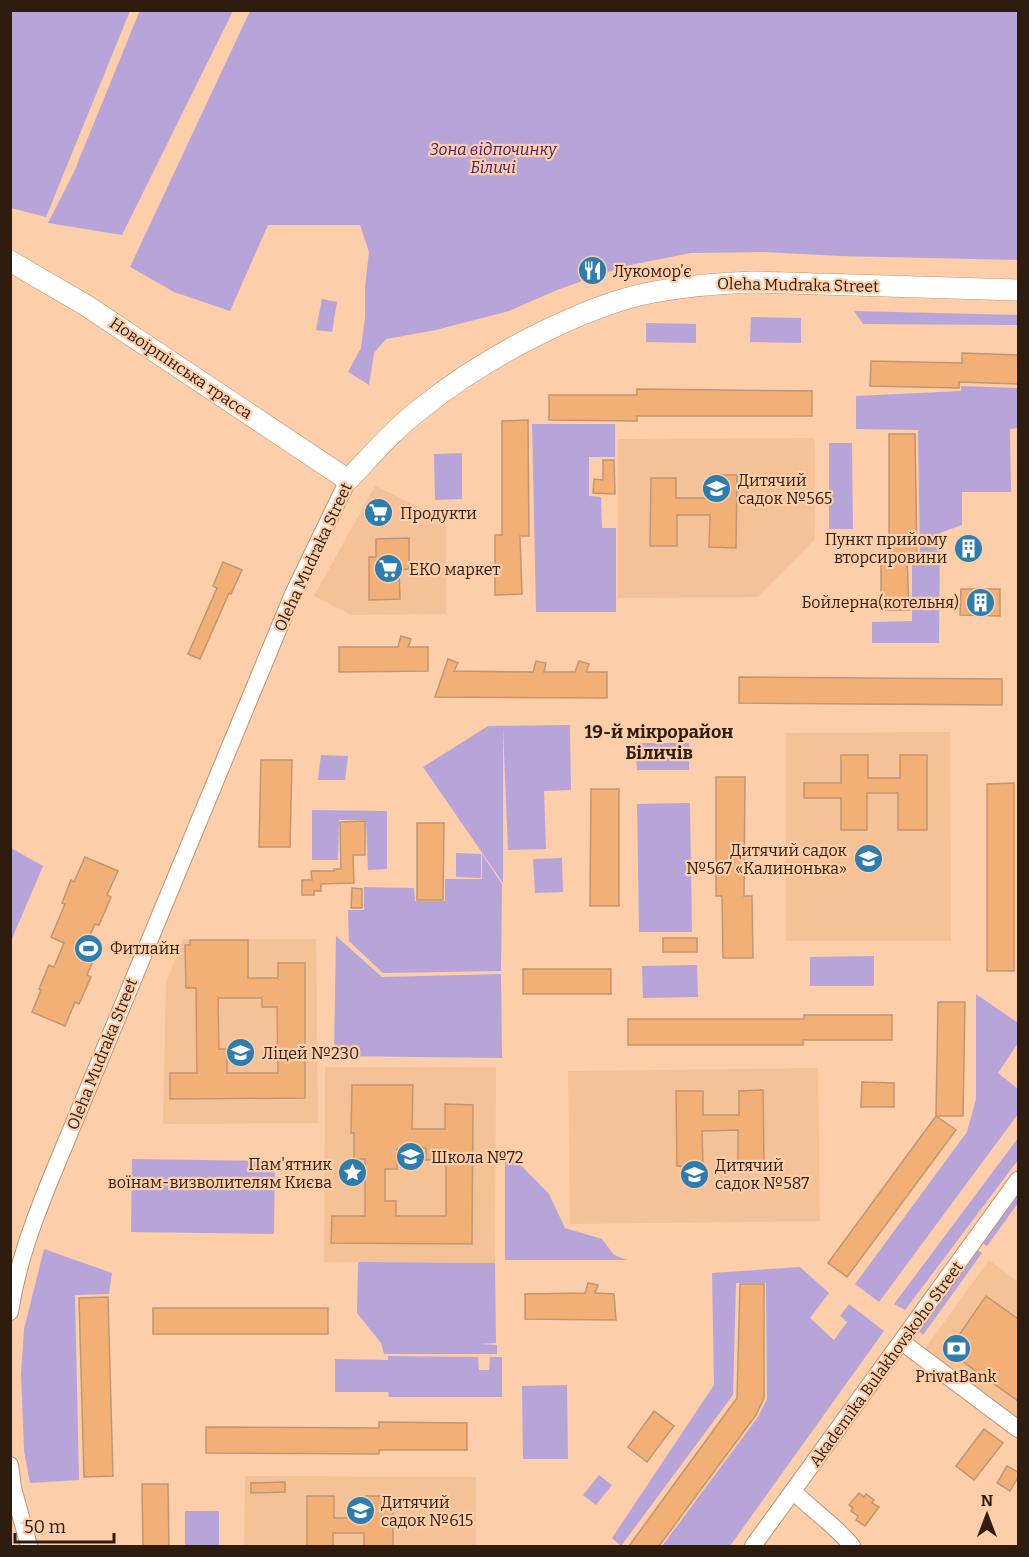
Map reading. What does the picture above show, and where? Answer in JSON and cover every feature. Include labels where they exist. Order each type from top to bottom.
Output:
[{"type":"main road","name":"Новоірпінська трасса","points":[[10,261],[87,306],[348,480]]},
{"type":"main road","name":"Oleha Mudraka Street","points":[[348,480],[421,408],[463,376],[561,323],[611,303],[652,292],[712,284],[753,282],[1018,290]]},
{"type":"street","name":"Oleha Mudraka Street","points":[[10,1312],[14,1287],[27,1240],[49,1183],[293,594],[348,480]]},
{"type":"street","name":"Akademika Bulakhovskoho Street","points":[[753,1546],[1018,1180]]},
{"type":"street","points":[[902,1342],[1018,1429]]},
{"type":"street","points":[[10,1465],[13,1488],[29,1546]]},
{"type":"street","points":[[793,1491],[842,1534],[852,1546]]},
{"type":"shaded area","name":"Дитячий садок №565","points":[[815,438],[815,539],[758,597],[618,598],[618,439]]},
{"type":"shaded area","points":[[375,486],[446,520],[446,614],[352,615],[314,596]]},
{"type":"shaded area","name":"Дитячий садок №567 «Калинонька»","points":[[950,732],[951,941],[786,941],[786,733]]},
{"type":"shaded area","name":"Ліцей №230","points":[[183,939],[316,939],[318,1123],[163,1124],[166,983]]},
{"type":"shaded area","name":"Школа №72","points":[[325,1067],[496,1067],[495,1263],[324,1262]]},
{"type":"shaded area","name":"Дитячий садок №587","points":[[818,1068],[820,1221],[570,1224],[568,1071]]},
{"type":"shaded area","points":[[989,1260],[1018,1282],[1018,1420],[924,1350]]},
{"type":"shaded area","name":"Дитячий садок №615","points":[[245,1476],[476,1477],[476,1546],[244,1546]]},
{"type":"green space","points":[[140,10],[233,11],[122,235],[48,223],[74,172]]},
{"type":"green space","points":[[10,11],[130,11],[46,217],[11,208]]},
{"type":"green space","name":"Зона відпочинку Біличі","points":[[250,11],[1018,11],[1018,260],[764,252],[691,253],[625,266],[557,290],[509,311],[436,330],[386,339],[374,353],[369,385],[348,372],[361,348],[365,317],[365,287],[369,252],[360,225],[268,225],[230,311],[174,292],[130,267]]},
{"type":"green space","points":[[322,299],[337,302],[332,332],[316,330]]},
{"type":"green space","points":[[854,311],[1018,315],[1018,325],[863,324]]},
{"type":"green space","points":[[751,317],[801,318],[801,343],[750,342]]},
{"type":"green space","points":[[646,323],[696,324],[696,343],[646,342]]},
{"type":"green space","points":[[961,386],[1018,388],[1018,428],[1010,429],[1011,492],[962,492],[962,525],[940,533],[939,643],[872,643],[872,622],[912,621],[912,564],[920,560],[918,430],[856,429],[856,396],[961,391]]},
{"type":"green space","points":[[532,424],[615,424],[615,457],[589,457],[589,496],[601,497],[602,528],[616,528],[616,612],[536,612]]},
{"type":"green space","points":[[829,443],[852,443],[853,529],[829,529]]},
{"type":"green space","points":[[462,453],[462,499],[435,500],[434,454]]},
{"type":"green space","points":[[570,725],[571,790],[544,791],[546,849],[508,850],[503,728],[503,883],[423,767],[488,726]]},
{"type":"green space","points":[[635,743],[689,743],[689,770],[637,770]]},
{"type":"green space","points":[[321,755],[348,756],[345,780],[318,780]]},
{"type":"green space","points":[[690,803],[692,932],[639,932],[637,804]]},
{"type":"green space","points":[[312,810],[387,811],[387,869],[368,870],[366,820],[339,820],[338,860],[312,860]]},
{"type":"green space","points":[[11,848],[43,866],[11,941]]},
{"type":"green space","points":[[456,853],[481,854],[481,878],[456,877]]},
{"type":"green space","points":[[482,854],[502,884],[501,971],[383,973],[349,941],[348,910],[364,910],[364,887],[414,888],[415,901],[445,901],[445,879],[482,879]]},
{"type":"green space","points":[[562,858],[563,892],[535,893],[533,859]]},
{"type":"green space","points":[[336,936],[382,977],[501,974],[502,1058],[334,1056]]},
{"type":"green space","points":[[874,956],[874,986],[810,986],[810,957]]},
{"type":"green space","points":[[697,965],[698,997],[643,998],[642,966]]},
{"type":"green space","points":[[976,994],[1018,1023],[1018,1043],[998,1073],[1018,1089],[1018,1114],[879,1302],[855,1284],[967,1132],[976,1099]]},
{"type":"green space","points":[[1018,1138],[1018,1160],[905,1310],[894,1304]]},
{"type":"green space","points":[[512,1156],[549,1194],[565,1228],[602,1239],[614,1255],[627,1260],[505,1260],[505,1162]]},
{"type":"green space","points":[[132,1159],[275,1161],[274,1234],[131,1232]]},
{"type":"green space","points":[[1018,1183],[1018,1203],[987,1246],[978,1240]]},
{"type":"green space","points":[[973,1247],[982,1253],[923,1335],[915,1327]]},
{"type":"green space","points":[[44,1249],[112,1273],[109,1294],[75,1295],[79,1480],[30,1483],[24,1451],[21,1374],[24,1329]]},
{"type":"green space","points":[[358,1262],[495,1263],[496,1343],[480,1344],[497,1345],[497,1354],[384,1354],[381,1343],[357,1313]]},
{"type":"green space","points":[[800,1267],[829,1293],[810,1318],[834,1340],[847,1322],[840,1316],[849,1304],[884,1331],[730,1546],[662,1546],[758,1417],[767,1399],[766,1283],[736,1283],[733,1395],[621,1546],[612,1538],[714,1385],[712,1273]]},
{"type":"green space","points":[[388,1356],[478,1357],[479,1370],[489,1370],[490,1357],[502,1357],[502,1397],[389,1397],[388,1392],[335,1392],[335,1359],[388,1360]]},
{"type":"green space","points":[[567,1385],[568,1459],[523,1459],[522,1386]]},
{"type":"green space","points":[[599,1475],[612,1485],[596,1505],[583,1495]]},
{"type":"green space","points":[[185,1511],[219,1511],[219,1546],[185,1546]]},
{"type":"building","points":[[962,353],[1018,355],[1018,384],[959,382],[959,388],[870,386],[871,361],[962,363]]},
{"type":"building","points":[[637,389],[812,391],[812,416],[637,416],[637,421],[549,420],[549,395],[637,395]]},
{"type":"building","points":[[528,420],[529,536],[520,536],[522,594],[495,595],[495,535],[502,535],[502,421]]},
{"type":"building","points":[[889,434],[915,434],[917,558],[907,558],[909,610],[881,610],[881,556],[889,556]]},
{"type":"building","points":[[603,460],[614,460],[615,494],[593,493],[594,479],[603,480]]},
{"type":"building","points":[[710,475],[737,475],[736,548],[709,547],[710,515],[677,515],[677,546],[650,546],[651,478],[676,478],[676,498],[710,498]]},
{"type":"building","points":[[409,538],[409,569],[399,570],[400,599],[369,600],[369,557],[376,557],[376,539]]},
{"type":"building","name":"Пункт прийому вторсировини","points":[[961,539],[974,540],[974,556],[961,556]]},
{"type":"building","points":[[223,562],[242,570],[231,594],[229,593],[200,659],[188,654],[217,588],[213,586]]},
{"type":"building","name":"Бойлерна(котельня)","points":[[961,589],[1000,589],[1000,616],[960,615]]},
{"type":"building","points":[[401,636],[411,639],[408,647],[428,647],[428,671],[339,672],[339,647],[398,647]]},
{"type":"building","points":[[448,659],[458,663],[454,671],[533,672],[536,661],[546,663],[544,672],[575,672],[579,661],[589,664],[586,672],[607,672],[607,698],[435,697]]},
{"type":"building","points":[[739,677],[1002,679],[1002,705],[739,703]]},
{"type":"building","points":[[841,755],[868,755],[868,778],[900,778],[900,755],[927,755],[927,830],[898,830],[898,793],[867,793],[867,830],[841,830],[841,798],[804,798],[804,783],[841,783]]},
{"type":"building","points":[[261,760],[292,760],[290,847],[259,847]]},
{"type":"building","points":[[716,777],[745,777],[744,896],[752,896],[753,958],[723,958],[722,896],[716,896]]},
{"type":"building","points":[[1014,783],[1014,971],[987,971],[987,784]]},
{"type":"building","points":[[591,789],[619,789],[619,906],[590,906]]},
{"type":"building","points":[[365,821],[365,855],[353,855],[354,883],[321,884],[321,891],[314,891],[314,895],[302,895],[302,880],[312,880],[311,871],[341,869],[340,822]]},
{"type":"building","points":[[417,823],[444,823],[443,900],[417,900]]},
{"type":"building","points":[[85,857],[118,871],[107,895],[111,897],[99,925],[95,924],[87,942],[99,947],[87,975],[91,977],[79,1004],[75,1002],[65,1026],[32,1012],[49,965],[54,967],[64,943],[51,937],[65,904],[62,903],[71,880],[74,882]]},
{"type":"building","points":[[352,888],[362,889],[362,908],[351,908]]},
{"type":"building","points":[[663,938],[697,938],[697,952],[663,952]]},
{"type":"building","points":[[190,940],[248,940],[248,978],[278,978],[278,963],[305,963],[305,1098],[170,1099],[170,1073],[197,1073],[196,988],[186,988],[185,945],[190,945]],"holes":[[[218,998],[262,998],[262,1007],[277,1007],[278,1073],[227,1073],[227,1049],[219,1049]]]},
{"type":"building","points":[[523,969],[611,969],[611,994],[523,994]]},
{"type":"building","points":[[938,1002],[965,1002],[963,1116],[936,1116]]},
{"type":"building","points":[[804,1015],[892,1015],[892,1040],[803,1040],[803,1045],[628,1045],[628,1019],[804,1019]]},
{"type":"building","points":[[862,1082],[894,1083],[894,1107],[861,1107]]},
{"type":"building","points":[[352,1085],[413,1085],[412,1129],[445,1129],[445,1104],[473,1105],[472,1244],[331,1243],[332,1216],[365,1216],[365,1159],[354,1159],[354,1133],[351,1133]],"holes":[[[426,1148],[426,1160],[446,1160],[446,1216],[396,1216],[396,1201],[385,1201],[385,1169],[397,1169],[397,1149]]]},
{"type":"building","points":[[763,1090],[764,1164],[738,1165],[738,1130],[702,1131],[703,1166],[677,1166],[676,1091],[703,1091],[703,1115],[739,1115],[739,1091]]},
{"type":"building","points":[[936,1116],[956,1130],[847,1277],[828,1263]]},
{"type":"building","points":[[588,1283],[598,1285],[595,1293],[614,1294],[616,1320],[525,1319],[525,1294],[585,1293]]},
{"type":"building","points":[[740,1284],[764,1284],[764,1398],[756,1415],[659,1546],[629,1546],[737,1398]]},
{"type":"building","points":[[986,1296],[1018,1319],[1018,1401],[948,1351]]},
{"type":"building","points":[[108,1297],[113,1476],[84,1477],[79,1298]]},
{"type":"building","points":[[153,1308],[328,1308],[328,1334],[153,1334]]},
{"type":"building","points":[[654,1411],[674,1426],[647,1462],[628,1447]]},
{"type":"building","points":[[379,1422],[467,1423],[467,1450],[379,1450],[379,1454],[206,1453],[206,1427],[379,1428]]},
{"type":"building","points":[[984,1429],[1003,1443],[974,1480],[956,1466]]},
{"type":"building","points":[[1007,1466],[1018,1472],[1018,1477],[1010,1491],[997,1483]]},
{"type":"building","points":[[285,1482],[285,1492],[251,1493],[251,1483]]},
{"type":"building","points":[[142,1484],[168,1484],[169,1546],[143,1546]]},
{"type":"building","points":[[859,1493],[864,1497],[866,1494],[874,1500],[872,1503],[879,1507],[865,1526],[856,1520],[858,1516],[851,1511],[853,1508],[849,1505]]},
{"type":"building","points":[[307,1496],[334,1496],[334,1518],[366,1518],[366,1496],[393,1496],[393,1546],[364,1546],[364,1533],[333,1533],[333,1546],[307,1546]]},
{"type":"place","name":"Лукомор’є","points":[[592,271]]},
{"type":"place","name":"Дитячий садок №565","points":[[717,489]]},
{"type":"place","name":"Продукти","points":[[379,513]]},
{"type":"place","name":"Пункт прийому вторсировини","points":[[968,548]]},
{"type":"place","name":"ЕКО маркет","points":[[388,569]]},
{"type":"place","name":"Бойлерна(котельня)","points":[[980,602]]},
{"type":"place","name":"Дитячий садок №567 «Калинонька»","points":[[868,859]]},
{"type":"place","name":"Фитлайн","points":[[89,948]]},
{"type":"place","name":"Ліцей №230","points":[[241,1053]]},
{"type":"place","name":"Школа №72","points":[[410,1157]]},
{"type":"place","name":"Пам'ятник воїнам-визволителям Києва","points":[[353,1173]]},
{"type":"place","name":"Дитячий садок №587","points":[[694,1174]]},
{"type":"place","name":"PrivatBank","points":[[956,1348]]},
{"type":"place","name":"Дитячий садок №615","points":[[360,1511]]},
{"type":"district","name":"19-й мікрорайон Біличів","points":[[659,742]]}]
